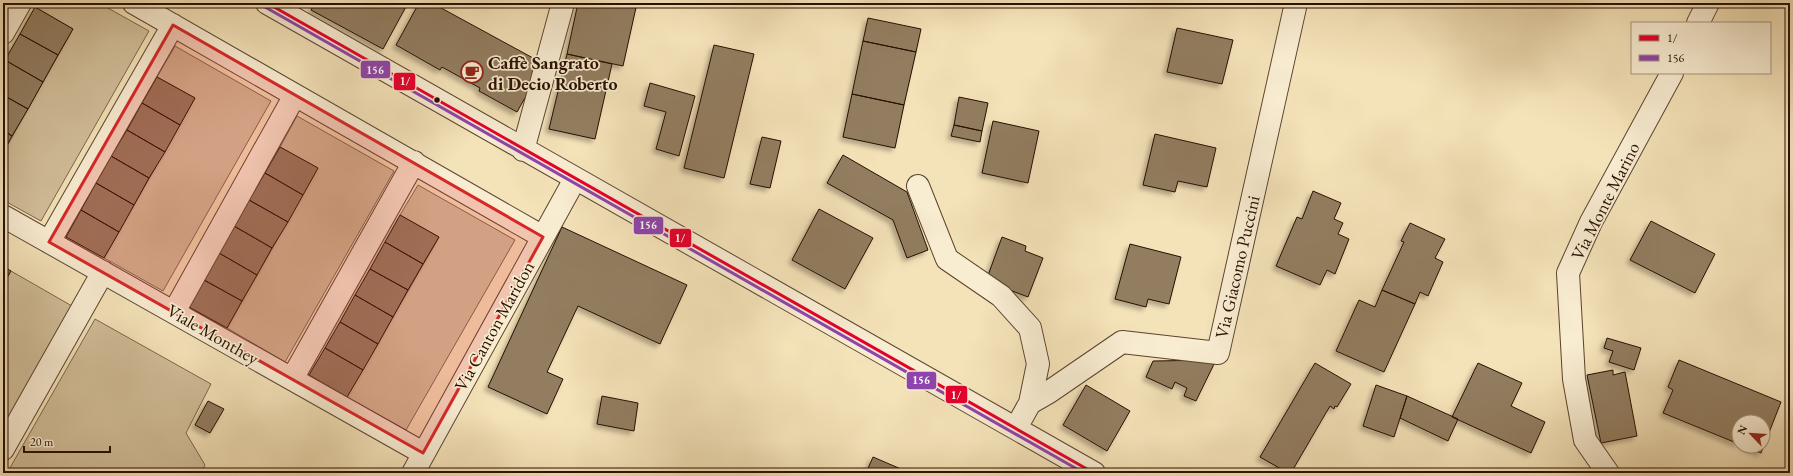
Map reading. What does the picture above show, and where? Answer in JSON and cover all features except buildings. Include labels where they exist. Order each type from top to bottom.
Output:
[{"type":"street","points":[[3,33],[20,3]]},
{"type":"street","points":[[134,3],[543,237]]},
{"type":"street","points":[[267,3],[294,10],[523,150],[575,178],[1094,473]]},
{"type":"street","points":[[523,150],[562,3]]},
{"type":"street","name":"Via Giacomo Puccini","points":[[1030,402],[1049,392],[1122,342],[1218,353],[1296,3]]},
{"type":"street","points":[[1698,22],[1708,3]]},
{"type":"street","points":[[49,242],[173,25]]},
{"type":"street","name":"Via Monte Marino","points":[[1608,473],[1585,440],[1574,379],[1568,273],[1591,222],[1671,74]]},
{"type":"street","points":[[174,312],[295,95]]},
{"type":"street","points":[[292,379],[414,162]]},
{"type":"street","name":"Via Canton Maridon","points":[[413,473],[422,453],[575,178]]},
{"type":"street","points":[[918,186],[947,259],[1001,296],[1030,328],[1038,364],[1030,402],[1016,428]]},
{"type":"street","name":"Viale Monthey","points":[[3,216],[422,453]]},
{"type":"street","points":[[3,449],[103,272]]},
{"type":"highlighted area","points":[[173,25],[543,237],[423,453],[49,242]]},
{"type":"shaded area","points":[[38,3],[99,3],[149,31],[41,221],[3,200],[3,153],[73,29],[35,7]]},
{"type":"shaded area","points":[[175,46],[271,101],[163,291],[104,258],[195,98],[157,77]]},
{"type":"shaded area","points":[[297,116],[394,171],[285,362],[227,328],[318,168],[280,147]]},
{"type":"shaded area","points":[[418,185],[515,240],[406,430],[347,397],[439,237],[400,215]]},
{"type":"shaded area","points":[[11,271],[72,306],[3,428],[3,284]]},
{"type":"shaded area","points":[[95,319],[211,384],[186,433],[205,465],[201,473],[7,473]]},
{"type":"transit line","name":"1/","points":[[267,3],[1094,473]]},
{"type":"transit line","name":"156","points":[[265,7],[1084,473]]},
{"type":"place","name":"Caffè Sangrato di Decio Roberto","points":[[472,72]]}]
